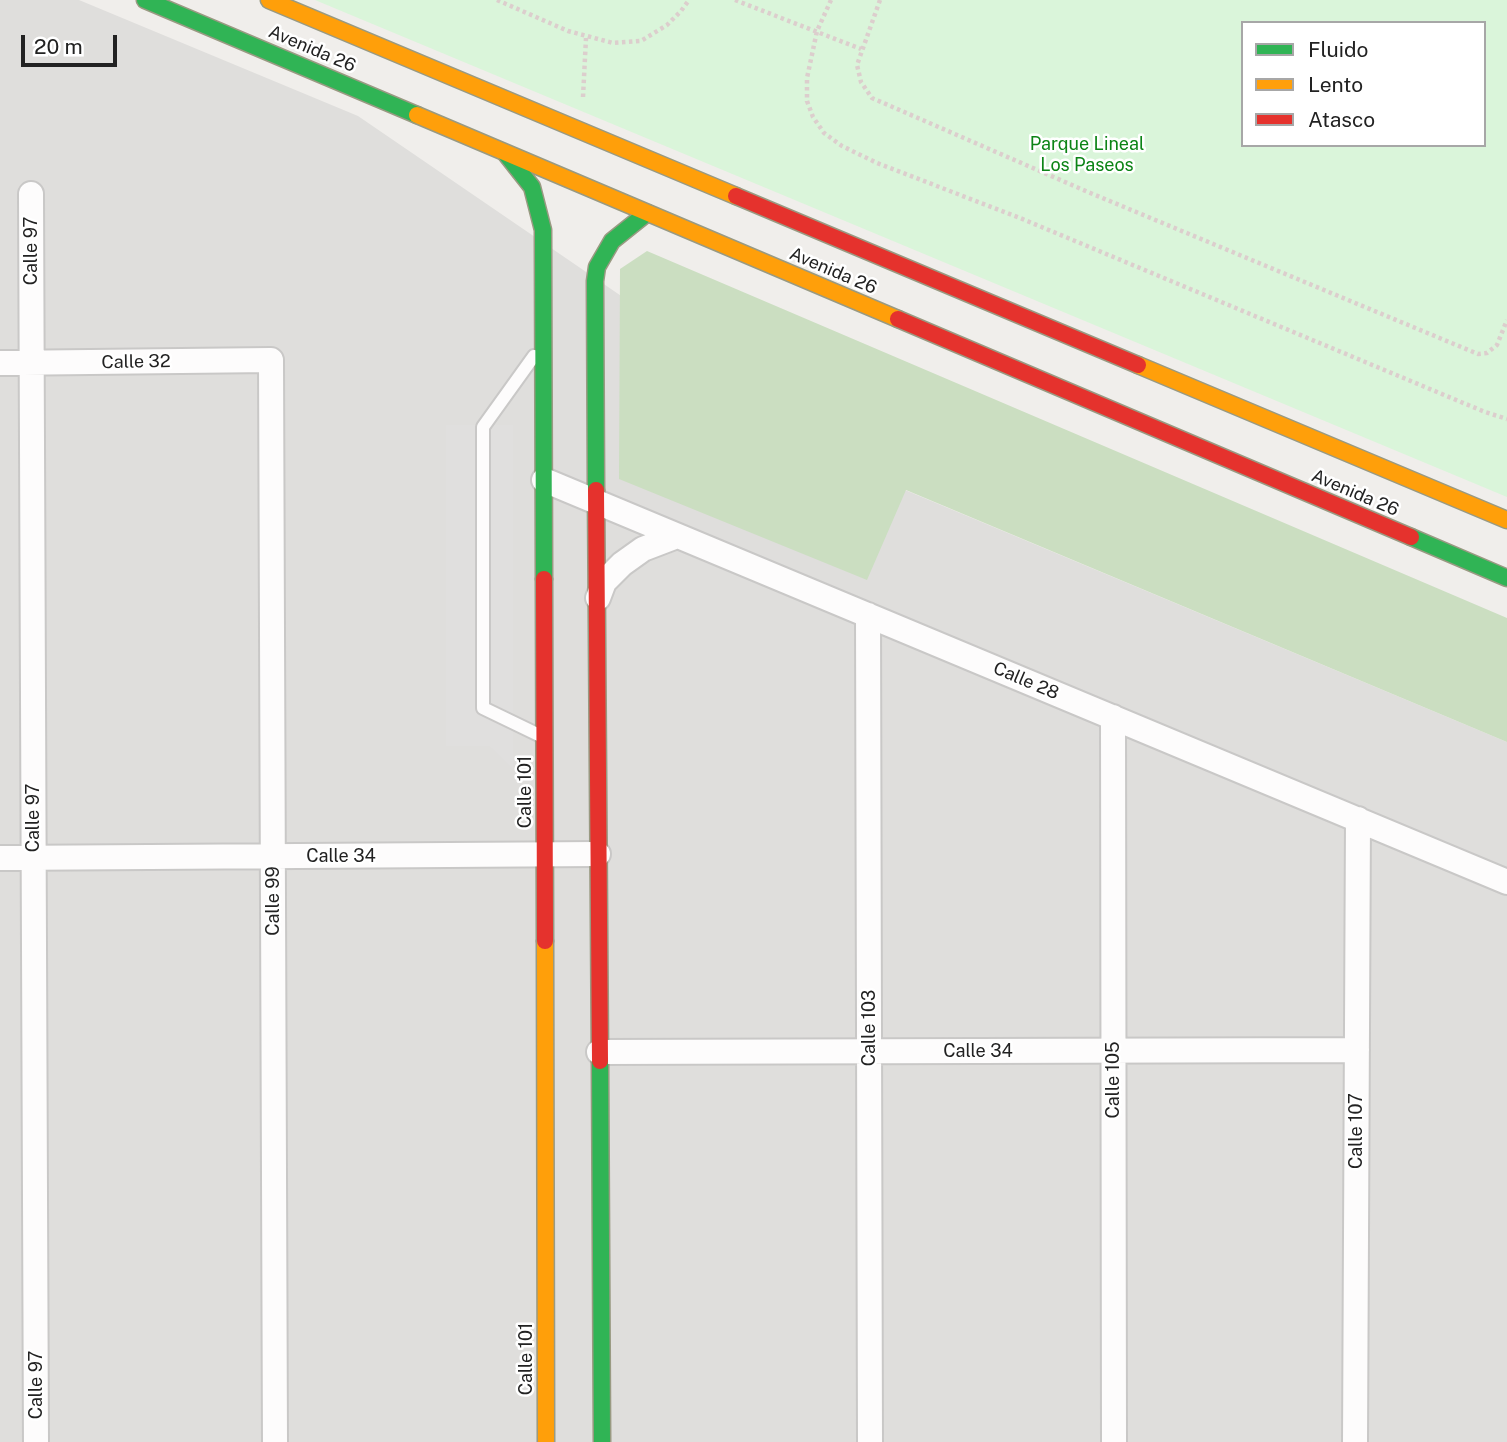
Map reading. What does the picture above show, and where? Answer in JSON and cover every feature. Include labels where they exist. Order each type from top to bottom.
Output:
[{"type":"street","name":"Avenida 26","points":[[145,0],[1507,578]]},
{"type":"street","name":"Avenida 26","points":[[269,0],[1507,520]]},
{"type":"street","name":"Calle 101","points":[[505,153],[532,187],[540,208],[543,230],[546,1442]]},
{"type":"street","name":"Calle 97","points":[[31,194],[36,1442]]},
{"type":"street","points":[[602,1442],[595,281],[597,267],[612,241],[647,213]]},
{"type":"street","name":"Calle 32","points":[[0,363],[271,360]]},
{"type":"street","name":"Calle 99","points":[[271,360],[275,1442]]},
{"type":"street","name":"Calle 28","points":[[544,480],[1507,882]]},
{"type":"street","points":[[597,601],[604,582],[622,564],[643,549],[677,536]]},
{"type":"street","name":"Calle 103","points":[[868,615],[870,1442]]},
{"type":"street","name":"Calle 105","points":[[1113,717],[1114,1442]]},
{"type":"street","name":"Calle 107","points":[[1355,1442],[1358,819]]},
{"type":"street","name":"Calle 34","points":[[0,858],[598,854]]},
{"type":"street","name":"Calle 34","points":[[599,1052],[1357,1050]]},
{"type":"lane","points":[[544,342],[484,427],[482,708],[544,738]]},
{"type":"path","points":[[497,0],[586,38],[612,43],[641,41],[667,25],[689,0]]},
{"type":"path","points":[[735,0],[860,50]]},
{"type":"path","points":[[831,0],[817,31],[807,78],[807,101],[813,117],[824,133],[842,146],[877,163],[1020,218],[1507,419]]},
{"type":"path","points":[[880,0],[860,50],[857,65],[861,82],[873,98],[1088,192],[1478,354],[1487,353],[1497,345],[1507,320]]},
{"type":"path","points":[[583,102],[586,38]]},
{"type":"shaded area","points":[[0,0],[79,0],[358,116],[905,490],[1507,742],[1507,1442],[0,1442]]},
{"type":"shaded area","points":[[446,425],[513,425],[513,769],[489,746],[446,746]]},
{"type":"green space","name":"Parque Lineal Los Paseos","points":[[315,0],[1507,0],[1507,497]]},
{"type":"green space","points":[[647,251],[1507,618],[1507,742],[906,490],[867,580],[619,479],[620,269]]},
{"type":"traffic: fast","points":[[145,0],[417,115]]},
{"type":"traffic: fast","points":[[506,154],[532,187],[543,230],[544,579]]},
{"type":"traffic: fast","points":[[596,490],[597,267],[612,241],[647,213]]},
{"type":"traffic: fast","points":[[1411,537],[1507,578]]},
{"type":"traffic: fast","points":[[600,1061],[602,1442]]},
{"type":"traffic: slow","points":[[269,0],[736,196]]},
{"type":"traffic: slow","points":[[417,115],[898,319]]},
{"type":"traffic: slow","points":[[1138,365],[1507,520]]},
{"type":"traffic: slow","points":[[545,941],[546,1442]]},
{"type":"traffic: jam","points":[[736,196],[1138,365]]},
{"type":"traffic: jam","points":[[898,319],[1411,537]]},
{"type":"traffic: jam","points":[[596,490],[600,1061]]},
{"type":"traffic: jam","points":[[544,579],[545,941]]}]
